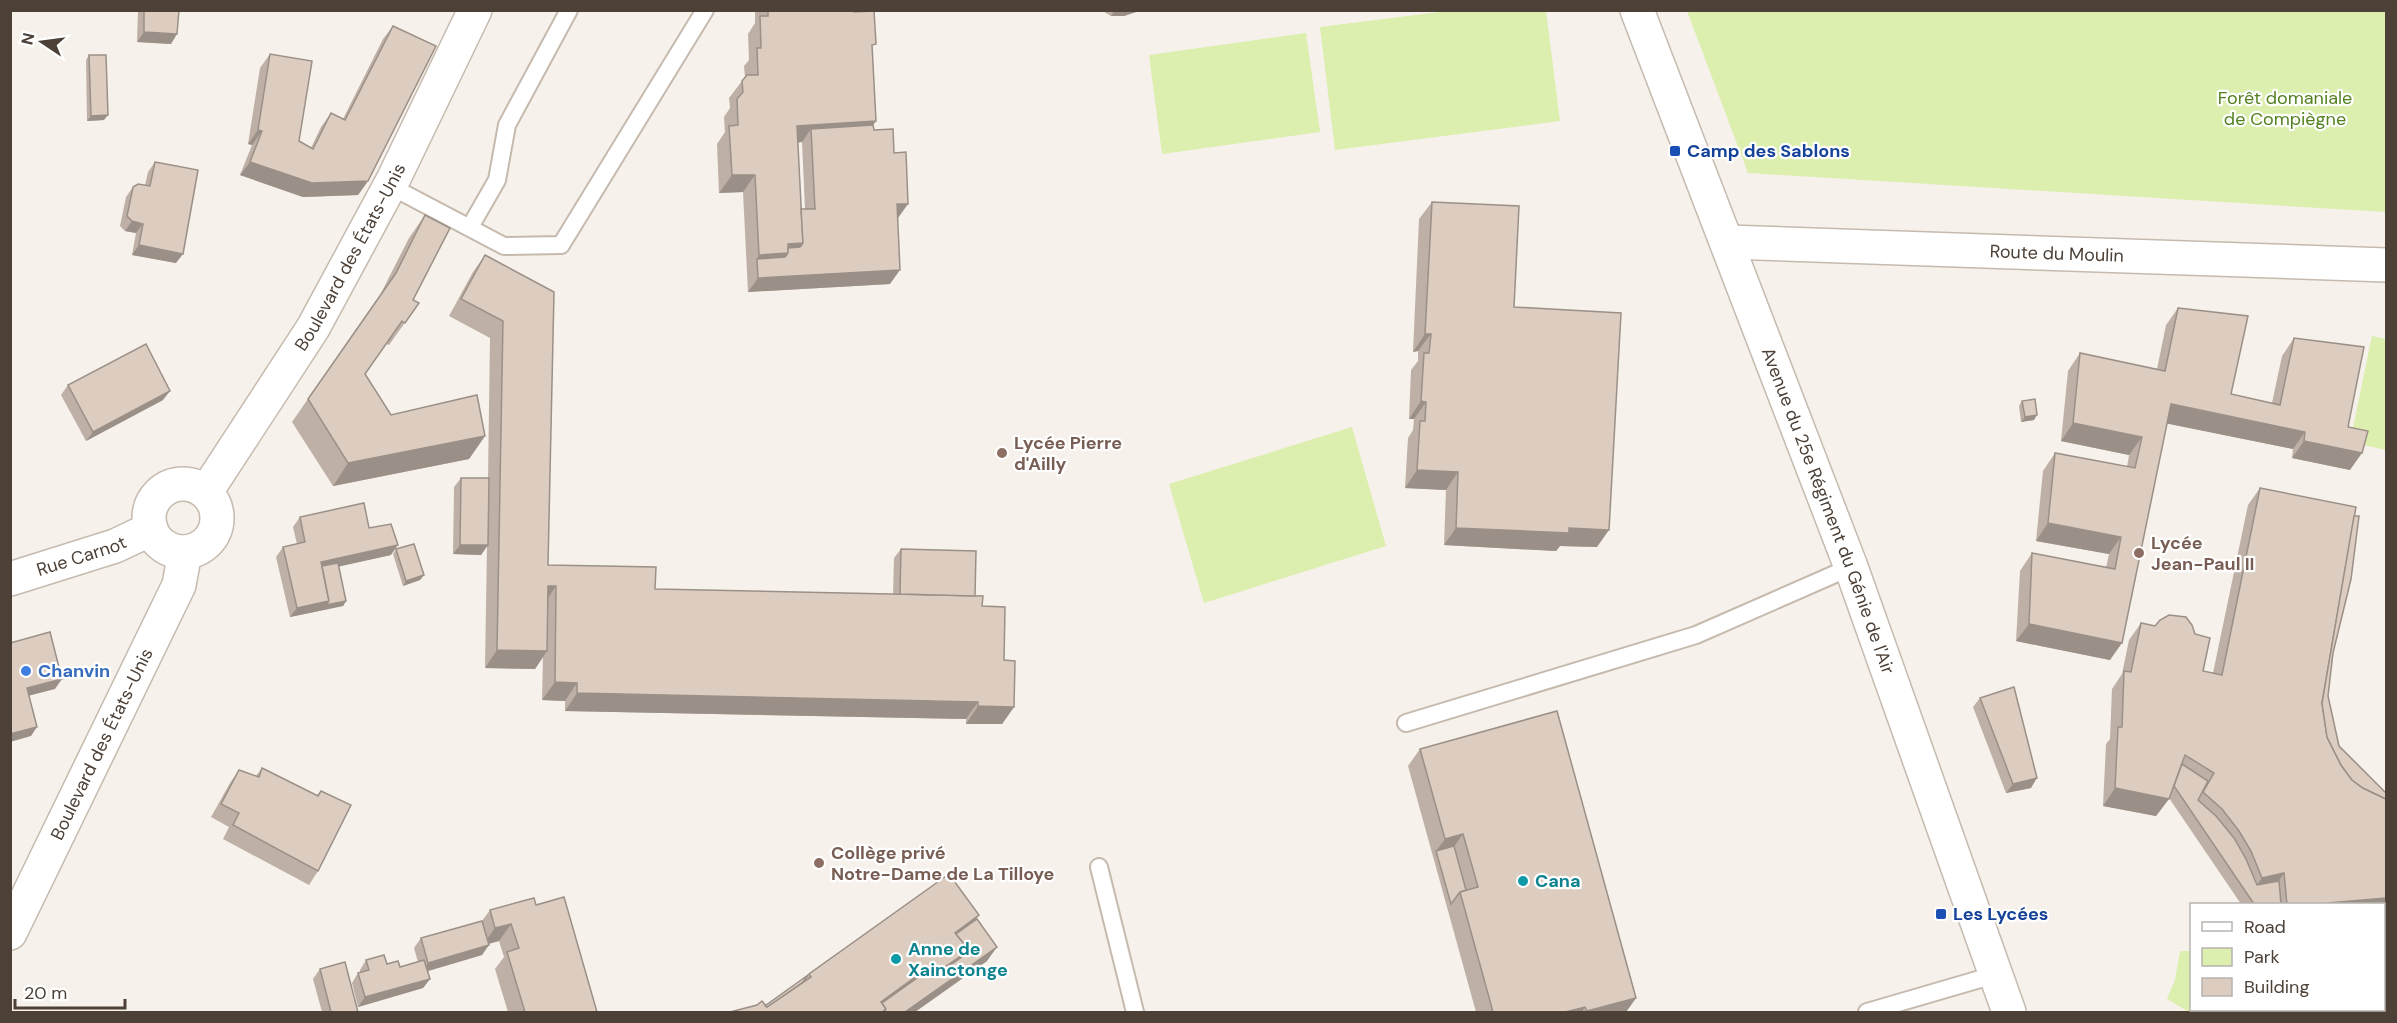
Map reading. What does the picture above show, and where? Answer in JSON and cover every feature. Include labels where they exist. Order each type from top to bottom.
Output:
[{"type":"street","name":"Boulevard des États-Unis","points":[[206,492],[313,327],[390,186],[475,10]]},
{"type":"street","name":"Avenue du 25e Régiment du Génie de l'Air","points":[[1637,10],[1851,567],[2009,1012]]},
{"type":"street","name":"Route du Moulin","points":[[1726,242],[2386,265]]},
{"type":"street","points":[[183,484],[195,486],[206,492],[216,509],[216,529],[204,546],[185,552],[168,548],[155,537],[151,528],[152,504],[165,490],[183,484]]},
{"type":"street","name":"Rue Carnot","points":[[10,579],[115,546],[151,528]]},
{"type":"street","name":"Boulevard des États-Unis","points":[[10,933],[20,900],[179,585],[185,552]]},
{"type":"lane","points":[[470,227],[497,180],[507,125],[569,10]]},
{"type":"lane","points":[[390,186],[504,246],[561,245],[705,10]]},
{"type":"lane","points":[[1406,723],[1696,634],[1851,567]]},
{"type":"lane","points":[[1099,867],[1135,1012]]},
{"type":"lane","points":[[1867,1012],[1994,975]]},
{"type":"green space","points":[[1447,11],[1546,11],[1560,121],[1335,150],[1320,27]]},
{"type":"green space","name":"Forêt domaniale de Compiègne","points":[[1687,11],[2386,11],[2386,212],[1748,173]]},
{"type":"green space","points":[[1306,33],[1320,132],[1162,154],[1149,55]]},
{"type":"green space","points":[[2372,336],[2386,339],[2386,450],[2350,442]]},
{"type":"green space","points":[[1352,427],[1386,546],[1204,603],[1169,484]]},
{"type":"green space","points":[[2180,951],[2190,951],[2189,1012],[2167,999],[2175,980]]},
{"type":"building","points":[[144,10],[179,10],[177,34],[144,32]]},
{"type":"building","points":[[768,10],[874,11],[876,44],[872,45],[876,121],[797,126],[803,243],[788,244],[788,253],[759,255],[755,175],[732,175],[729,126],[738,125],[737,99],[743,92],[742,81],[747,75],[758,75],[757,48],[761,48],[760,16],[768,16]]},
{"type":"building","points":[[393,26],[436,46],[368,181],[312,183],[250,162],[262,131],[258,130],[270,54],[312,61],[299,141],[313,149],[331,113],[345,120]]},
{"type":"building","points":[[89,55],[106,55],[108,115],[91,116]]},
{"type":"building","points":[[873,125],[874,130],[893,129],[894,153],[906,152],[908,204],[897,204],[900,270],[758,278],[757,259],[785,257],[788,248],[800,247],[803,243],[801,209],[815,209],[811,129]]},
{"type":"building","points":[[155,162],[198,170],[183,254],[139,245],[143,224],[132,221],[127,216],[133,187],[138,184],[150,186]]},
{"type":"building","points":[[1432,202],[1519,206],[1514,307],[1621,313],[1609,530],[1569,528],[1569,533],[1456,528],[1458,472],[1417,470],[1420,421],[1425,421],[1426,402],[1421,401],[1424,353],[1429,353],[1431,334],[1425,334]]},
{"type":"building","points":[[425,215],[450,228],[413,300],[419,303],[405,323],[402,321],[365,374],[391,415],[477,395],[485,436],[348,463],[308,399],[396,273]]},
{"type":"building","points":[[485,255],[554,292],[548,565],[656,567],[655,589],[983,596],[982,606],[1005,607],[1004,660],[1015,661],[1014,707],[978,706],[978,702],[577,693],[577,683],[555,682],[556,586],[548,586],[547,651],[497,650],[503,321],[461,299]]},
{"type":"building","points":[[2178,308],[2248,316],[2231,394],[2280,405],[2294,338],[2364,347],[2348,427],[2368,431],[2362,453],[2304,441],[2305,432],[2171,404],[2122,643],[2029,624],[2032,553],[2115,569],[2121,537],[2048,523],[2055,453],[2135,468],[2142,437],[2073,423],[2080,353],[2165,371]]},
{"type":"building","points":[[146,344],[170,391],[93,432],[68,385]]},
{"type":"building","points":[[2035,399],[2037,415],[2025,417],[2022,401]]},
{"type":"building","points":[[461,478],[489,478],[488,545],[460,545]]},
{"type":"building","points":[[2260,488],[2356,507],[2322,703],[2327,737],[2341,765],[2352,780],[2386,799],[2386,898],[2328,903],[2287,903],[2284,873],[2262,878],[2251,851],[2239,831],[2222,809],[2203,792],[2214,773],[2185,755],[2169,799],[2115,788],[2118,727],[2122,727],[2124,671],[2131,672],[2141,623],[2155,626],[2169,615],[2186,617],[2195,634],[2210,638],[2203,671],[2222,675]]},
{"type":"building","points":[[364,503],[369,528],[391,524],[398,545],[321,562],[329,601],[297,608],[283,547],[305,542],[300,517]]},
{"type":"building","points":[[2354,516],[2359,516],[2351,579],[2333,653],[2328,696],[2339,746],[2386,793],[2386,799],[2352,780],[2341,765],[2327,737],[2322,703]]},
{"type":"building","points":[[414,544],[424,575],[406,581],[396,549]]},
{"type":"building","points":[[901,549],[976,551],[975,596],[900,594]]},
{"type":"building","points":[[338,563],[346,601],[326,605],[329,601],[322,566]]},
{"type":"building","points":[[50,632],[62,679],[27,688],[37,727],[10,734],[10,643]]},
{"type":"building","points":[[2014,687],[2037,778],[2013,784],[1980,698]]},
{"type":"building","name":"Cana","points":[[1557,711],[1636,998],[1587,1011],[1585,1007],[1565,1012],[1493,1012],[1460,892],[1478,887],[1463,834],[1445,839],[1420,749]]},
{"type":"building","points":[[2182,764],[2208,781],[2198,800],[2216,816],[2234,838],[2257,885],[2279,881],[2281,903],[2253,903],[2174,786]]},
{"type":"building","points":[[262,768],[318,796],[321,791],[351,805],[318,871],[233,825],[239,813],[221,804],[239,770],[259,777]]},
{"type":"building","points":[[1454,846],[1466,890],[1460,892],[1451,904],[1436,851]]},
{"type":"building","name":"Anne de Xainctonge","points":[[949,874],[979,915],[955,933],[969,950],[935,974],[929,967],[881,1002],[886,1009],[882,1012],[730,1012],[757,1005],[762,1001],[767,1007],[811,977],[809,974]]},
{"type":"building","points":[[564,897],[597,1012],[525,1012],[507,952],[519,948],[511,924],[495,928],[490,910],[534,898],[536,905]]},
{"type":"building","points":[[977,919],[997,947],[905,1012],[884,1012],[886,1009],[882,1003],[927,971],[932,978],[966,954],[969,950],[956,934]]},
{"type":"building","points":[[482,921],[489,945],[428,963],[421,938]]},
{"type":"building","points":[[384,955],[387,964],[398,961],[400,967],[424,960],[430,979],[365,997],[358,973],[369,970],[366,960]]},
{"type":"building","points":[[345,962],[358,1012],[331,1012],[320,969]]},
{"type":"building","points":[[808,975],[803,982],[767,1007],[765,1006]]},
{"type":"building","points":[[2268,1011],[2332,1011],[2331,1012]]},
{"type":"place","name":"Camp des Sablons","points":[[1675,151]]},
{"type":"place","name":"Lycée Pierre d'Ailly","points":[[1002,453]]},
{"type":"place","name":"Lycée Jean-Paul II","points":[[2139,553]]},
{"type":"place","name":"Chanvin","points":[[26,671]]},
{"type":"place","name":"Collège privé Notre-Dame de La Tilloye","points":[[819,863]]},
{"type":"place","name":"Cana","points":[[1523,881]]},
{"type":"place","name":"Les Lycées","points":[[1941,914]]},
{"type":"place","name":"Anne de Xainctonge","points":[[896,959]]}]
